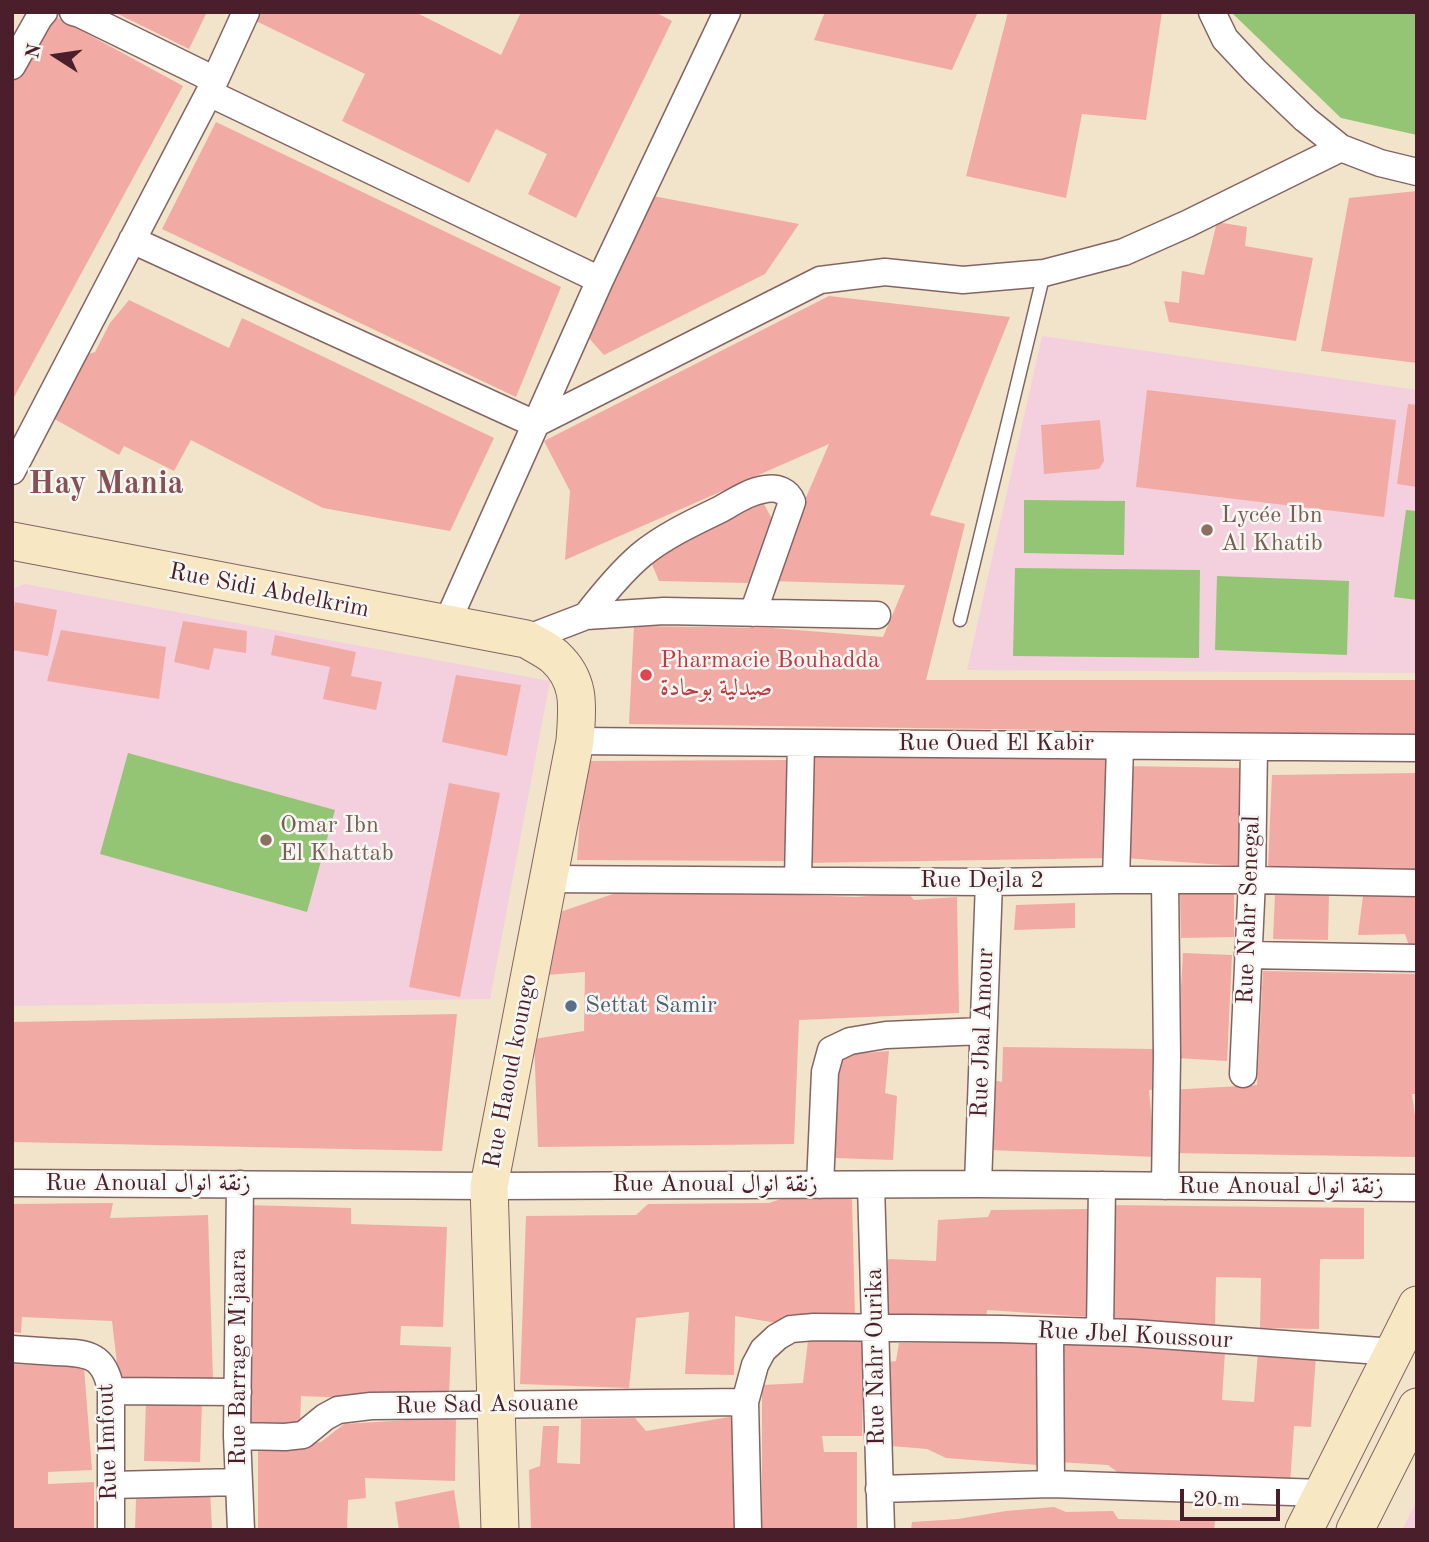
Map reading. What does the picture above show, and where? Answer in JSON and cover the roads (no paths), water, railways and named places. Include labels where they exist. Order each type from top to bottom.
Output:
[{"type":"street","points":[[12,66],[44,12]]},
{"type":"street","points":[[73,12],[212,87],[600,280]]},
{"type":"street","points":[[12,471],[212,87],[246,12]]},
{"type":"street","points":[[1212,12],[1225,39],[1255,71],[1305,119],[1341,148],[1380,163],[1417,172]]},
{"type":"street","points":[[446,625],[600,280],[724,13]]},
{"type":"street","points":[[535,424],[820,280],[885,272],[963,280],[1044,273],[1124,252],[1341,148]]},
{"type":"street","points":[[132,240],[535,424]]},
{"type":"street","points":[[586,616],[614,580],[643,554],[682,528],[752,493],[774,488],[790,495],[792,502],[753,613]]},
{"type":"street","name":"Rue Sidi Abdelkrim","points":[[12,541],[526,639]]},
{"type":"street","points":[[526,639],[586,616],[664,611],[877,615]]},
{"type":"street","name":"Rue Haoud koungo","points":[[500,1530],[489,1186],[575,741],[578,698],[569,673],[554,656],[526,639]]},
{"type":"street","name":"Rue Oued El Kabir","points":[[575,741],[1417,748]]},
{"type":"street","points":[[797,880],[801,743]]},
{"type":"street","points":[[1116,880],[1120,746]]},
{"type":"street","name":"Rue Nahr Senegal","points":[[1243,1074],[1252,880],[1254,747]]},
{"type":"street","name":"Rue Dejla 2","points":[[548,878],[1417,883]]},
{"type":"street","points":[[1165,880],[1165,1186]]},
{"type":"street","name":"Rue Jbal Amour","points":[[978,1184],[989,882]]},
{"type":"street","points":[[1248,955],[1417,958]]},
{"type":"street","points":[[820,1185],[825,1072],[831,1050],[850,1041],[886,1035],[983,1031]]},
{"type":"street","name":"Rue Anoual زنقة انوال","points":[[12,1183],[489,1186],[978,1184],[1417,1188]]},
{"type":"street","name":"Rue Barrage M'jaara","points":[[240,1184],[237,1436],[241,1530]]},
{"type":"street","name":"Rue Nahr Ourika","points":[[871,1185],[880,1530]]},
{"type":"street","points":[[1100,1332],[1102,1185]]},
{"type":"street","points":[[1304,1530],[1417,1305]]},
{"type":"street","name":"Rue Jbel Koussour","points":[[748,1530],[745,1402],[755,1366],[763,1350],[791,1329],[814,1327],[1100,1332],[1394,1352]]},
{"type":"street","points":[[1050,1331],[1051,1484]]},
{"type":"street","name":"Rue Imfout","points":[[12,1349],[83,1353],[99,1362],[109,1378],[111,1530]]},
{"type":"street","points":[[111,1391],[238,1392]]},
{"type":"street","name":"Rue Sad Asouane","points":[[237,1436],[303,1435],[338,1410],[371,1406],[745,1402]]},
{"type":"street","points":[[1355,1530],[1417,1407]]},
{"type":"street","points":[[111,1485],[239,1482]]},
{"type":"street","points":[[879,1489],[1051,1484],[1322,1493]]},
{"type":"lane","points":[[960,621],[1044,273]]},
{"type":"place","name":"Lycée Ibn Al Khatib","points":[[1207,530]]},
{"type":"place","name":"Pharmacie Bouhadda صيدلية بوحادة","points":[[646,675]]},
{"type":"place","name":"Omar Ibn El Khattab","points":[[266,840]]},
{"type":"place","name":"Settat Samir","points":[[571,1006]]},
{"type":"district","name":"Hay Mania","points":[[106,485]]}]
